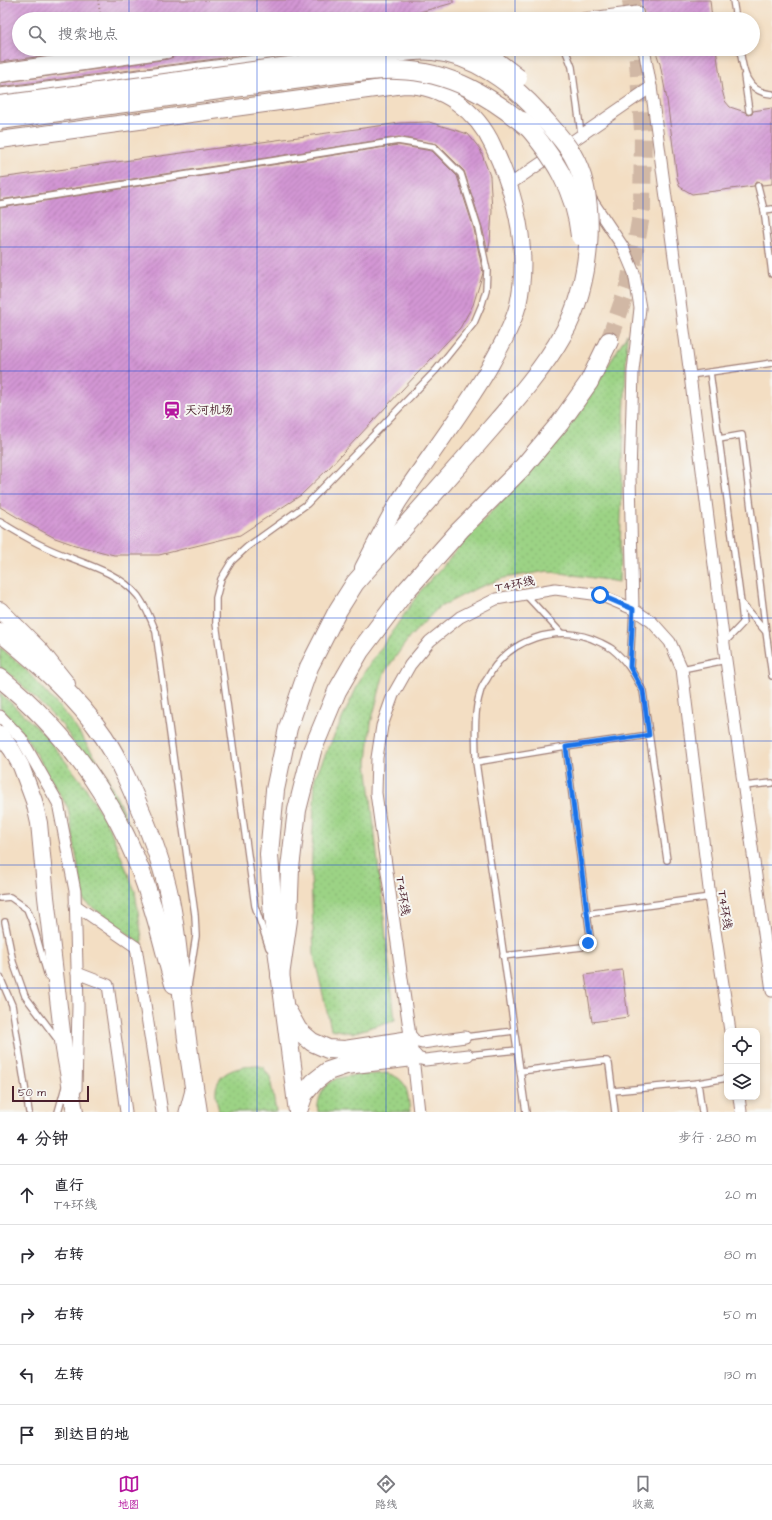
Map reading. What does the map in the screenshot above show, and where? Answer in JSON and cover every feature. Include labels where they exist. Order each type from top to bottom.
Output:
[{"type":"main road","points":[[0,73],[118,56]]},
{"type":"main road","points":[[0,105],[363,56]]},
{"type":"main road","points":[[428,56],[438,58],[452,64],[480,79],[505,100],[531,130],[556,164],[566,181],[574,201],[578,221],[583,276]]},
{"type":"main road","points":[[355,583],[468,454],[528,383],[556,347],[577,303],[583,276],[589,240],[589,211],[586,193],[580,174],[564,153],[551,126],[531,104],[513,88],[482,67],[453,56]]},
{"type":"main road","points":[[488,56],[507,68],[531,91],[545,108],[564,153]]},
{"type":"main road","points":[[0,120],[345,73],[398,70],[432,74],[464,85],[496,102],[531,130]]},
{"type":"main road","points":[[0,140],[404,85],[417,85],[442,93],[465,109],[474,118],[491,141],[509,185],[520,232],[523,259],[522,283],[517,306],[509,329],[482,380],[399,502],[355,583],[335,616],[309,667],[298,697],[280,759],[275,790],[269,854],[273,918],[298,1112]]},
{"type":"main road","points":[[280,976],[288,920],[290,868],[297,810],[312,751],[337,690],[360,651],[404,593],[460,530],[523,467],[560,423],[589,382],[609,341]]},
{"type":"main road","points":[[0,610],[40,650],[65,681],[104,738],[119,763],[136,798],[163,870],[171,904],[180,959],[184,1014],[198,1112]]},
{"type":"main road","points":[[0,632],[34,660],[84,710]]},
{"type":"main road","points":[[0,678],[32,706],[74,753],[92,776],[119,822],[132,850],[151,902],[163,947],[184,1014]]},
{"type":"main road","points":[[0,734],[12,750],[21,766],[34,801],[39,823],[64,1049],[76,1112]]},
{"type":"main road","points":[[284,1005],[298,1030],[312,1042],[328,1049],[345,1050],[412,1048]]},
{"type":"main road","points":[[298,1112],[304,1094],[314,1082],[328,1070],[412,1048]]},
{"type":"street","points":[[0,94],[294,56]]},
{"type":"street","points":[[645,56],[652,87],[726,660],[772,991]]},
{"type":"street","points":[[509,185],[564,153],[581,134],[652,87]]},
{"type":"street","points":[[564,153],[623,247],[634,273],[640,308],[634,371],[630,476],[633,609]]},
{"type":"street","name":"T4环线","points":[[419,1112],[412,1048],[376,793],[377,758],[382,726],[393,695],[410,665],[430,642],[460,617],[496,599],[555,589],[600,595],[633,609],[652,622],[670,642],[682,669],[710,897],[730,1028]]},
{"type":"street","points":[[0,716],[21,738],[58,803],[75,891],[78,1006],[76,1112]]},
{"type":"street","points":[[75,906],[136,947],[162,1112]]},
{"type":"street","points":[[77,974],[108,985],[126,1112]]},
{"type":"street","points":[[465,1037],[422,1043],[412,1048],[425,1060],[468,1055]]},
{"type":"street","points":[[185,1112],[193,1079]]},
{"type":"street","points":[[739,1100],[741,1112]]},
{"type":"lane","points":[[733,0],[735,12]]},
{"type":"lane","points":[[568,56],[572,67],[581,134]]},
{"type":"lane","points":[[741,56],[749,111]]},
{"type":"lane","points":[[743,70],[750,84],[763,93],[772,94]]},
{"type":"lane","points":[[0,204],[398,141],[434,147],[461,174],[478,228],[487,270],[486,290],[474,323],[436,370],[307,504],[247,547],[232,561],[221,579],[216,598],[216,624],[255,906],[280,976]]},
{"type":"lane","points":[[758,186],[764,210],[772,274]]},
{"type":"lane","points":[[764,210],[772,209]]},
{"type":"lane","points":[[690,375],[772,363]]},
{"type":"lane","points":[[710,372],[743,623],[724,643]]},
{"type":"lane","points":[[719,439],[742,435],[772,676]]},
{"type":"lane","points":[[0,522],[43,547],[105,572],[121,582],[137,595],[148,612],[156,632],[195,915],[196,936],[184,1014]]},
{"type":"lane","points":[[526,594],[561,633]]},
{"type":"lane","points":[[741,603],[766,632]]},
{"type":"lane","points":[[630,667],[633,609]]},
{"type":"lane","points":[[526,1112],[476,762],[476,719],[480,692],[492,668],[511,650],[535,637],[561,633],[587,637],[611,648],[630,667],[643,691],[667,860]]},
{"type":"lane","points":[[682,669],[726,660]]},
{"type":"lane","points":[[476,762],[649,735]]},
{"type":"lane","points":[[504,956],[582,947],[588,943],[590,936],[566,747]]},
{"type":"lane","points":[[744,786],[772,783]]},
{"type":"lane","points":[[0,898],[10,897],[27,909],[33,924],[52,989],[59,1005]]},
{"type":"lane","points":[[586,914],[710,897]]},
{"type":"lane","points":[[5,922],[13,962],[25,996],[64,1049]]},
{"type":"lane","points":[[0,977],[12,1005],[29,1112]]},
{"type":"lane","points":[[465,1037],[514,1030]]},
{"type":"lane","points":[[468,1055],[517,1050]]},
{"type":"lane","points":[[521,1071],[607,1061],[609,1064],[615,1112]]},
{"type":"lane","points":[[58,1112],[69,1075]]},
{"type":"lane","points":[[613,1091],[698,1083],[724,1079]]},
{"type":"lane","points":[[698,1083],[702,1112]]},
{"type":"path","points":[[98,0],[100,12]]},
{"type":"green space","points":[[627,334],[619,582],[548,571],[504,578],[475,589],[438,608],[409,638],[384,673],[371,723],[367,762],[395,1020],[352,1033],[331,1029],[314,956],[311,877],[315,777],[363,674],[421,590],[580,413]]},
{"type":"green space","points":[[0,647],[25,669],[70,719],[105,772],[133,833],[62,725],[16,679],[0,667]]},
{"type":"green space","points":[[0,693],[45,735],[84,785],[110,829],[135,891],[143,945],[84,901],[68,808],[25,736],[0,707]]},
{"type":"green space","points":[[254,1065],[263,1067],[270,1077],[276,1112],[219,1112],[216,1089],[221,1078],[230,1071]]},
{"type":"green space","points":[[386,1073],[403,1082],[406,1087],[410,1112],[318,1112],[318,1102],[322,1091],[334,1080],[350,1076]]},
{"type":"building","points":[[0,0],[453,0],[453,3],[420,12],[12,12],[12,56],[43,56],[0,62]]},
{"type":"building","points":[[628,0],[710,0],[711,12],[643,12],[642,7],[639,5],[632,6]]},
{"type":"building","points":[[239,56],[0,87],[0,83],[168,59],[173,57]]},
{"type":"building","points":[[657,56],[717,56],[722,90],[725,101],[730,107],[745,112],[749,115],[752,114],[753,111],[772,108],[772,184],[762,185],[761,183],[757,182],[754,186],[692,194],[680,187],[677,178],[667,100]]},
{"type":"building","points":[[429,122],[468,134],[480,149],[490,176],[492,211],[488,252],[482,227],[464,171],[437,144],[399,137],[0,200],[0,178],[400,123]]},
{"type":"building","points":[[398,145],[432,151],[457,176],[474,229],[483,273],[473,305],[460,328],[328,469],[301,495],[240,535],[159,555],[114,555],[75,545],[55,538],[0,507],[0,208]]},
{"type":"building","points":[[622,970],[628,1017],[592,1022],[585,975]]},
{"type":"tunnel","points":[[631,0],[632,12]]},
{"type":"tunnel","points":[[609,341],[629,284],[642,210],[643,130],[638,56]]},
{"type":"place","name":"天河机场","points":[[172,410]]},
{"type":"route","points":[[588,943],[590,936],[566,747],[649,735],[643,691],[630,667],[633,609],[600,595]]}]
